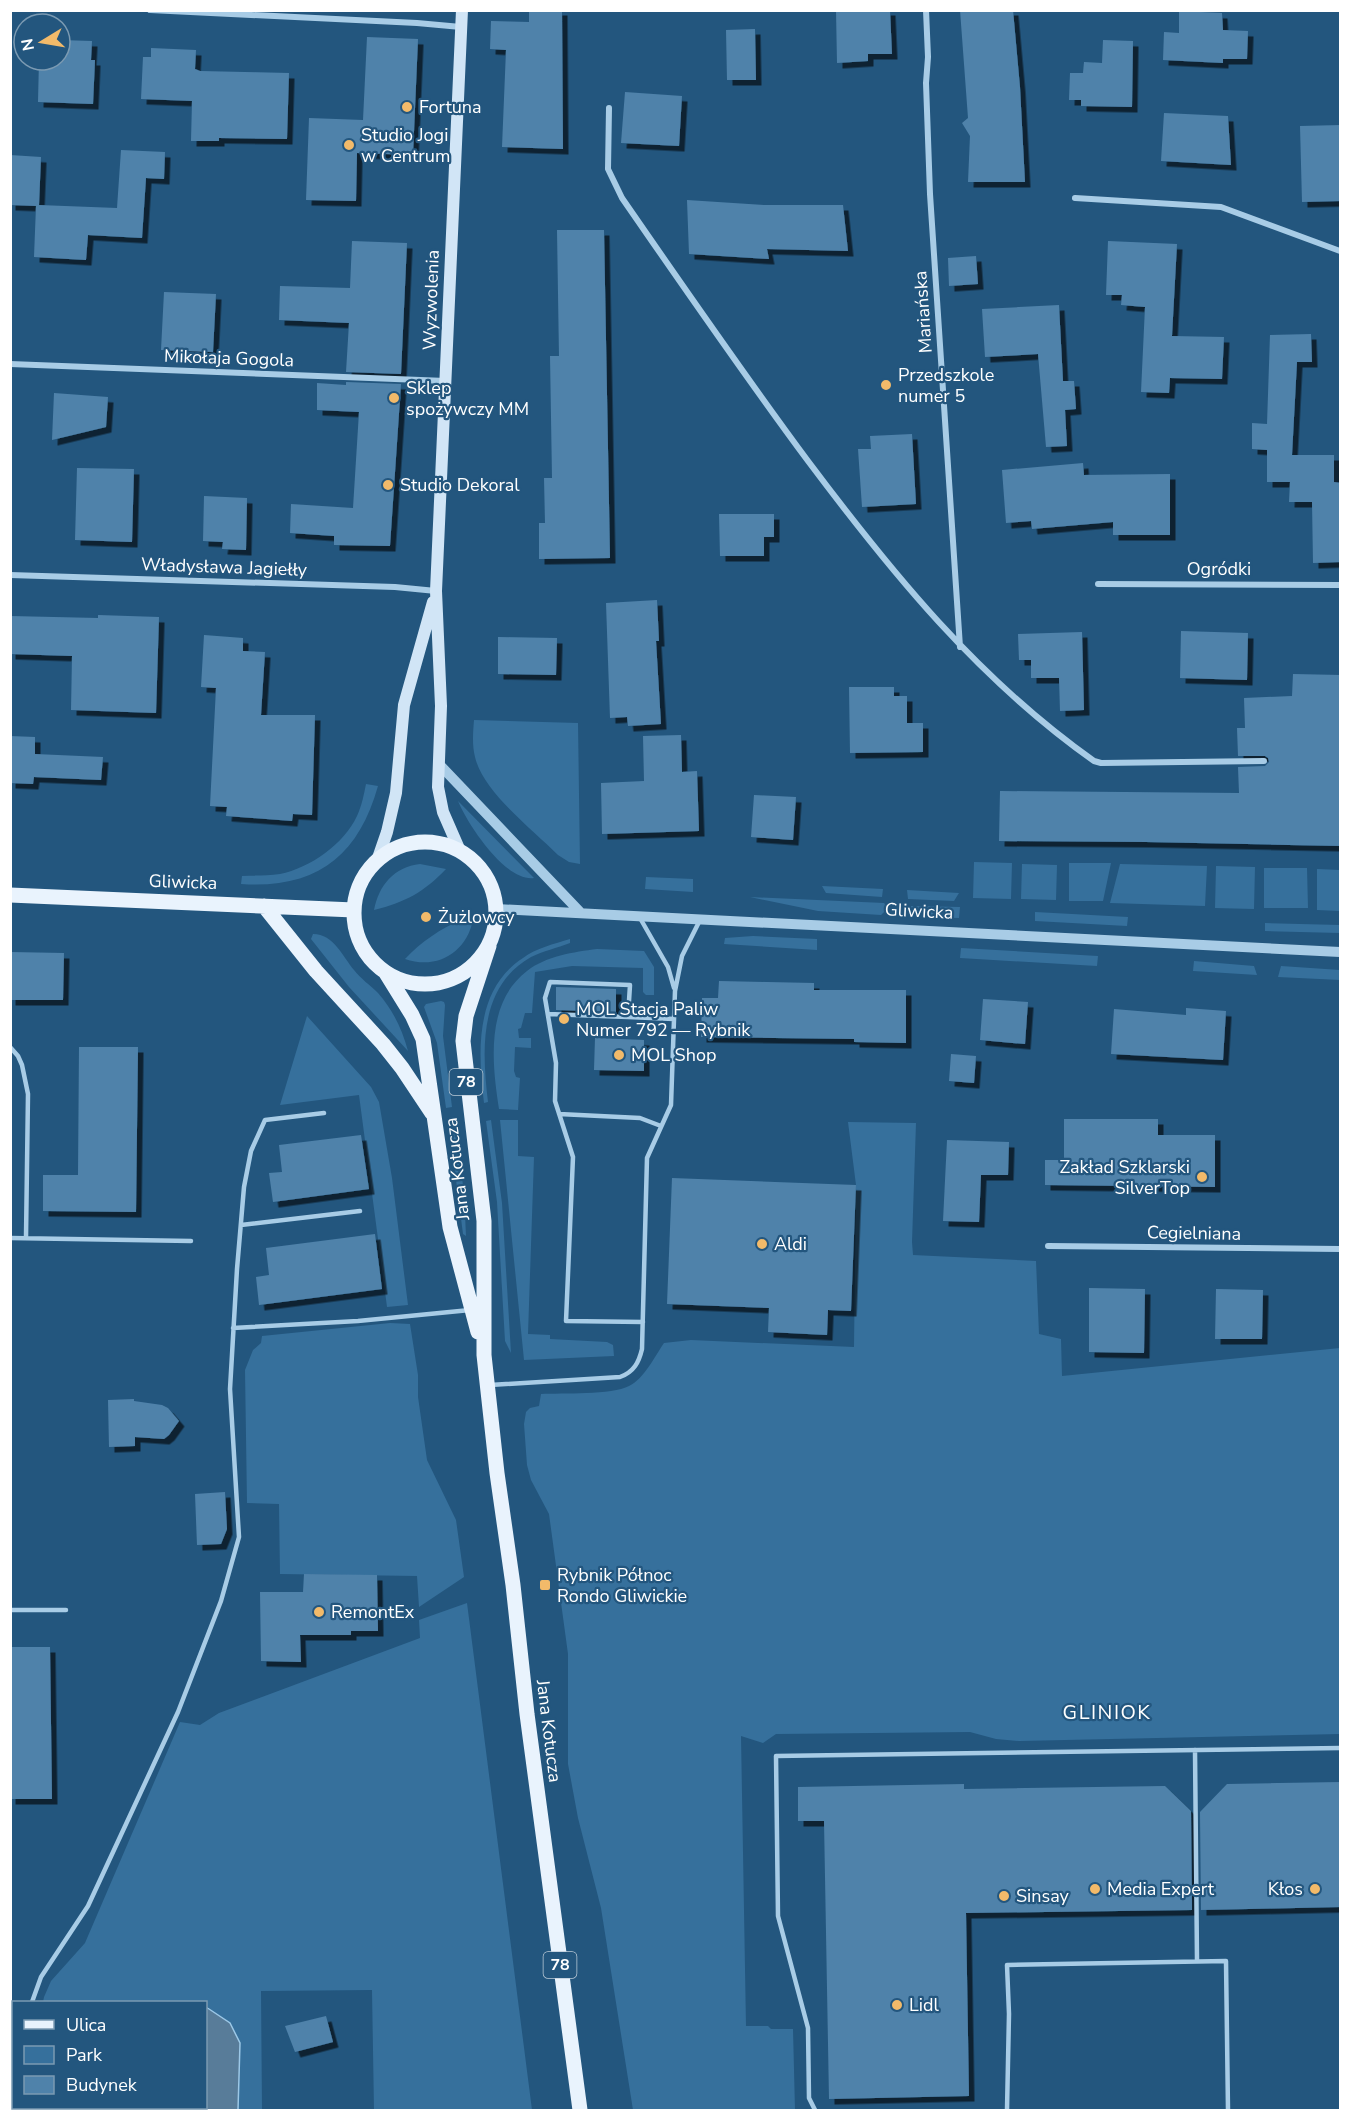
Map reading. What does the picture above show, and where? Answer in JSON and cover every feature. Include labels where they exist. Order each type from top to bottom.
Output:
[{"type":"main road","name":"Wyzwolenia","points":[[460,851],[443,812],[438,787],[441,706],[436,591],[462,10]]},
{"type":"main road","name":"Wyzwolenia","points":[[376,861],[387,832],[396,794],[404,705],[436,591]]},
{"type":"main road","name":"78","points":[[412,843],[437,843],[460,851],[478,866],[494,894],[496,909],[489,946],[468,971],[448,981],[427,985],[416,984],[386,973],[369,958],[356,932],[354,910],[360,883],[376,861],[389,851],[412,843]]},
{"type":"main road","name":"Gliwicka","points":[[10,895],[354,910]]},
{"type":"main road","name":"78","points":[[264,906],[316,971],[383,1044],[436,1119]]},
{"type":"main road","name":"Jana Kotucza","points":[[484,1355],[484,1221],[463,1041],[466,1016],[489,946]]},
{"type":"main road","name":"Jana Kotucza","points":[[386,973],[412,1015],[423,1039],[450,1227],[484,1355],[527,1714],[580,2110]]},
{"type":"street","points":[[150,10],[461,27]]},
{"type":"street","name":"Mariańska","points":[[926,10],[930,194],[960,647]]},
{"type":"street","points":[[609,108],[608,169],[622,198],[764,402],[847,514],[908,589],[960,647],[1024,706],[1094,761],[1101,763],[1264,761]]},
{"type":"street","points":[[1075,198],[1221,207],[1341,251]]},
{"type":"street","name":"Mikołaja Gogola","points":[[10,364],[446,381]]},
{"type":"street","name":"Władysława Jagiełły","points":[[10,575],[395,587],[436,591]]},
{"type":"street","name":"Ogródki","points":[[1098,584],[1341,585]]},
{"type":"street","points":[[438,763],[581,913]]},
{"type":"street","name":"Gliwicka","points":[[496,909],[1341,952]]},
{"type":"street","name":"Cegielniana","points":[[1048,1246],[1341,1250]]},
{"type":"lane","points":[[639,915],[668,967],[675,991]]},
{"type":"lane","points":[[488,1385],[595,1379],[625,1375],[637,1364],[640,1357],[643,1322],[647,1158],[671,1105],[675,991],[682,956],[701,918]]},
{"type":"lane","points":[[628,1017],[630,985],[550,982],[545,998],[556,1063],[555,1101],[573,1157],[566,1321],[643,1322]]},
{"type":"lane","points":[[548,1014],[674,1018]]},
{"type":"lane","points":[[10,1047],[22,1065],[28,1094],[26,1237]]},
{"type":"lane","points":[[32,2001],[41,1977],[88,1906],[178,1712],[221,1601],[239,1537],[230,1389],[244,1187],[251,1152],[264,1120],[324,1113]]},
{"type":"lane","points":[[559,1114],[640,1118],[661,1126]]},
{"type":"lane","points":[[241,1225],[360,1211]]},
{"type":"lane","points":[[10,1238],[192,1241]]},
{"type":"lane","points":[[233,1328],[358,1321],[472,1310]]},
{"type":"lane","points":[[10,1611],[66,1610]]},
{"type":"lane","points":[[815,2110],[809,2098],[808,2028],[778,1916],[776,1756],[1341,1748]]},
{"type":"lane","points":[[1195,1750],[1197,1961]]},
{"type":"lane","points":[[1007,2110],[1009,2014],[1007,1965],[1197,1961],[1226,1961],[1228,2110]]},
{"type":"green space","points":[[474,720],[578,723],[580,864],[569,862],[558,855],[510,810],[488,784],[475,757]]},
{"type":"green space","points":[[366,784],[378,786],[369,811],[359,832],[346,850],[330,864],[312,874],[291,881],[241,884],[242,876],[275,875],[291,871],[314,860],[335,845],[357,816]]},
{"type":"green space","points":[[458,801],[534,878],[523,877],[511,871],[488,849]]},
{"type":"green space","points":[[974,862],[1012,863],[1011,899],[973,898]]},
{"type":"green space","points":[[1069,863],[1111,863],[1103,901],[1069,901]]},
{"type":"green space","points":[[420,864],[446,869],[414,895],[374,910],[384,885],[395,873]]},
{"type":"green space","points":[[1022,864],[1057,865],[1056,900],[1021,899]]},
{"type":"green space","points":[[1120,864],[1207,866],[1205,906],[1110,903]]},
{"type":"green space","points":[[1216,866],[1255,867],[1254,909],[1215,908]]},
{"type":"green space","points":[[1264,868],[1307,868],[1308,908],[1264,908]]},
{"type":"green space","points":[[1317,869],[1340,870],[1340,911],[1317,910]]},
{"type":"green space","points":[[646,877],[693,879],[693,892],[645,889]]},
{"type":"green space","points":[[822,886],[883,889],[882,897],[826,893]]},
{"type":"green space","points":[[907,890],[959,893],[954,901],[908,899]]},
{"type":"green space","points":[[750,897],[884,903],[888,908],[881,915],[818,911]]},
{"type":"green space","points":[[911,906],[960,907],[959,918],[911,917],[906,914],[906,911]]},
{"type":"green space","points":[[1035,912],[1128,917],[1127,926],[1035,921]]},
{"type":"green space","points":[[462,920],[473,920],[464,942],[457,950],[439,960],[428,962],[405,959],[432,936]]},
{"type":"green space","points":[[1265,923],[1340,925],[1340,933],[1265,931]]},
{"type":"green space","points":[[313,934],[332,942],[357,973],[383,999],[396,1020],[408,1051],[349,987],[311,939]]},
{"type":"green space","points":[[753,936],[817,939],[817,950],[724,944],[725,938]]},
{"type":"green space","points":[[570,939],[570,943],[531,957],[514,970],[501,985],[487,1022],[485,1062],[488,1102],[484,1103],[481,1044],[483,1024],[495,987],[507,971],[523,958],[545,947]]},
{"type":"green space","points":[[961,948],[1098,956],[1097,966],[960,958]]},
{"type":"green space","points":[[597,949],[644,951],[654,967],[654,995],[646,995],[643,992],[643,968],[572,966],[535,972],[532,1013],[525,1013],[521,1028],[518,1029],[519,1038],[531,1038],[531,1048],[515,1047],[514,1071],[516,1077],[520,1078],[518,1110],[499,1109],[495,1073],[495,1035],[504,1000],[513,984],[527,971],[543,962],[560,956]]},
{"type":"green space","points":[[1194,961],[1254,966],[1257,975],[1193,971]]},
{"type":"green space","points":[[1281,966],[1340,970],[1340,980],[1278,977]]},
{"type":"green space","points":[[441,1001],[445,1005],[443,1036],[452,1107],[446,1108],[437,1043],[424,1007],[426,1004]]},
{"type":"green space","points":[[307,1016],[371,1087],[379,1102],[392,1178],[408,1305],[387,1307],[359,1095],[280,1105]]},
{"type":"green space","points":[[491,1120],[502,1203],[511,1353],[505,1341],[497,1202],[486,1121]]},
{"type":"green space","points":[[500,1120],[518,1120],[518,1156],[534,1157],[528,1334],[550,1335],[550,1339],[607,1342],[613,1345],[614,1356],[524,1360]]},
{"type":"green space","points":[[848,1122],[916,1123],[913,1255],[1036,1261],[1039,1334],[1061,1339],[1062,1376],[1340,1348],[1340,1734],[1019,1741],[996,1739],[970,1732],[776,1734],[763,1743],[741,1736],[746,2026],[793,2029],[795,2110],[633,2110],[601,1908],[578,1818],[568,1764],[568,1654],[549,1514],[531,1480],[527,1465],[524,1424],[526,1412],[530,1408],[539,1406],[541,1394],[611,1391],[629,1386],[644,1373],[664,1343],[691,1340],[854,1347],[856,1185]]},
{"type":"green space","points":[[454,1124],[464,1192],[466,1236],[463,1234],[449,1125]]},
{"type":"green space","points":[[390,1323],[410,1324],[427,1460],[456,1520],[464,1577],[419,1607],[417,1576],[280,1574],[279,1504],[247,1503],[245,1370],[253,1350],[261,1343],[262,1336]]},
{"type":"green space","points":[[467,1603],[532,2110],[374,2110],[372,1990],[261,1991],[262,2110],[238,2110],[240,2043],[207,2007],[207,2001],[43,2001],[51,1981],[85,1943],[180,1722],[200,1725],[219,1713],[420,1638],[419,1620]]},
{"type":"shaded area","points":[[207,2008],[230,2023],[240,2043],[238,2110],[112,2110],[207,2109]]},
{"type":"building","points":[[529,10],[562,10],[563,149],[502,147],[506,50],[490,49],[491,21],[529,22]]},
{"type":"building","points":[[836,10],[890,10],[892,54],[868,54],[868,61],[837,63]]},
{"type":"building","points":[[960,10],[1013,10],[1025,182],[968,182],[970,136],[962,123],[968,118]]},
{"type":"building","points":[[1179,11],[1222,13],[1223,30],[1248,31],[1247,59],[1223,59],[1223,63],[1163,60],[1164,32],[1179,33]]},
{"type":"building","points":[[755,29],[756,80],[727,80],[726,30]]},
{"type":"building","points":[[367,37],[418,39],[413,155],[357,153],[356,201],[306,200],[309,118],[363,120]]},
{"type":"building","points":[[72,40],[92,41],[91,60],[95,60],[93,104],[38,102],[39,72],[72,72]]},
{"type":"building","points":[[1103,40],[1133,41],[1132,107],[1081,106],[1081,100],[1069,100],[1070,73],[1083,73],[1084,62],[1102,63]]},
{"type":"building","points":[[151,48],[196,50],[195,69],[200,71],[289,73],[287,139],[219,138],[219,141],[191,141],[192,101],[141,99],[143,57],[151,57]]},
{"type":"building","points":[[625,92],[682,96],[679,146],[621,143]]},
{"type":"building","points":[[1164,113],[1228,116],[1231,165],[1161,161]]},
{"type":"building","points":[[1341,125],[1341,201],[1302,202],[1300,126]]},
{"type":"building","points":[[121,150],[165,152],[164,179],[146,178],[142,238],[88,235],[86,260],[34,257],[36,206],[10,205],[10,155],[41,157],[39,205],[117,208]]},
{"type":"building","points":[[687,200],[764,205],[843,205],[848,251],[767,249],[769,259],[689,254]]},
{"type":"building","points":[[557,230],[604,230],[610,558],[539,559],[539,523],[545,523],[544,478],[552,478],[550,356],[559,356]]},
{"type":"building","points":[[352,241],[407,243],[401,374],[346,372],[349,323],[279,320],[280,286],[350,288]]},
{"type":"building","points":[[1108,241],[1177,244],[1172,336],[1224,337],[1222,379],[1170,378],[1169,393],[1141,392],[1145,307],[1121,305],[1122,295],[1106,295]]},
{"type":"building","points":[[976,256],[978,284],[949,286],[948,258]]},
{"type":"building","points":[[164,292],[216,294],[213,352],[161,350]]},
{"type":"building","points":[[1059,305],[1063,381],[1074,381],[1076,409],[1065,410],[1067,446],[1046,447],[1038,354],[985,357],[982,309]]},
{"type":"building","points":[[1311,334],[1312,362],[1297,362],[1292,455],[1334,455],[1334,482],[1341,483],[1341,562],[1313,563],[1312,502],[1289,502],[1290,482],[1267,482],[1267,450],[1252,449],[1252,423],[1267,424],[1270,335]]},
{"type":"building","points":[[346,382],[401,384],[390,546],[334,545],[334,536],[290,533],[291,504],[353,508],[359,412],[317,410],[317,383],[346,385]]},
{"type":"building","points":[[54,393],[108,397],[106,427],[52,440]]},
{"type":"building","points":[[912,434],[916,504],[862,507],[858,449],[871,449],[870,436]]},
{"type":"building","points":[[1083,463],[1084,475],[1170,474],[1170,535],[1113,535],[1113,522],[1032,529],[1031,521],[1006,523],[1002,470]]},
{"type":"building","points":[[77,468],[134,469],[132,542],[75,540]]},
{"type":"building","points":[[204,496],[247,498],[246,550],[222,549],[223,542],[203,541]]},
{"type":"building","points":[[719,514],[774,514],[774,537],[764,537],[764,556],[720,556]]},
{"type":"building","points":[[657,600],[659,641],[656,641],[661,724],[628,726],[627,717],[610,718],[606,603]]},
{"type":"building","points":[[98,615],[159,617],[156,713],[71,710],[72,656],[10,654],[10,616],[98,618]]},
{"type":"building","points":[[1181,631],[1248,633],[1247,680],[1180,678]]},
{"type":"building","points":[[1082,632],[1084,710],[1060,711],[1059,678],[1031,678],[1031,660],[1019,660],[1018,634]]},
{"type":"building","points":[[204,635],[243,638],[243,651],[265,652],[261,715],[315,715],[312,815],[293,814],[292,821],[226,816],[227,807],[210,806],[216,688],[201,687]]},
{"type":"building","points":[[498,637],[557,638],[556,675],[498,674]]},
{"type":"building","points":[[1293,674],[1341,675],[1341,846],[999,841],[1000,791],[1239,793],[1238,767],[1265,766],[1269,762],[1265,756],[1238,756],[1237,728],[1245,728],[1244,698],[1292,696]]},
{"type":"building","points":[[849,687],[894,687],[894,696],[907,696],[907,723],[923,723],[923,752],[850,753]]},
{"type":"building","points":[[681,735],[682,772],[697,771],[699,831],[602,834],[601,783],[644,781],[643,736]]},
{"type":"building","points":[[10,736],[35,737],[35,754],[103,757],[101,780],[34,777],[33,784],[10,783]]},
{"type":"building","points":[[754,795],[796,797],[793,840],[751,837]]},
{"type":"building","points":[[10,952],[64,953],[63,1000],[10,1000]]},
{"type":"building","points":[[719,981],[814,983],[814,990],[906,990],[906,1043],[854,1042],[854,1039],[701,1037],[702,998],[718,998]]},
{"type":"building","points":[[556,987],[616,989],[616,1012],[556,1010]]},
{"type":"building","points":[[983,999],[1028,1002],[1025,1044],[980,1040]]},
{"type":"building","points":[[1186,1008],[1226,1011],[1223,1060],[1111,1054],[1114,1009],[1186,1015]]},
{"type":"building","name":"MOL Shop","points":[[595,1038],[644,1040],[644,1071],[594,1070]]},
{"type":"building","points":[[79,1047],[138,1047],[136,1212],[43,1211],[43,1175],[78,1175]]},
{"type":"building","points":[[951,1054],[976,1056],[974,1083],[949,1081]]},
{"type":"building","points":[[1064,1119],[1158,1119],[1158,1135],[1215,1135],[1215,1187],[1045,1185],[1045,1160],[1064,1160]]},
{"type":"building","points":[[361,1135],[369,1189],[273,1202],[269,1173],[282,1172],[279,1145]]},
{"type":"building","points":[[947,1140],[1009,1142],[1008,1175],[981,1175],[979,1222],[943,1221]]},
{"type":"building","name":"Aldi","points":[[672,1178],[856,1185],[851,1311],[828,1310],[827,1335],[768,1332],[769,1308],[667,1304]]},
{"type":"building","points":[[375,1234],[382,1289],[259,1305],[256,1277],[269,1275],[266,1248]]},
{"type":"building","points":[[1089,1288],[1145,1289],[1144,1353],[1089,1352]]},
{"type":"building","points":[[1216,1289],[1263,1290],[1262,1339],[1215,1339]]},
{"type":"building","points":[[134,1399],[134,1401],[162,1405],[168,1408],[179,1421],[164,1439],[135,1437],[135,1446],[109,1447],[108,1400]]},
{"type":"building","points":[[225,1492],[227,1529],[221,1544],[197,1545],[195,1494]]},
{"type":"building","name":"RemontEx","points":[[304,1574],[377,1575],[378,1631],[351,1631],[351,1635],[300,1635],[301,1662],[261,1661],[260,1592],[303,1592]]},
{"type":"building","points":[[10,1647],[50,1647],[52,1799],[10,1799]]},
{"type":"building","points":[[1341,1782],[1341,1907],[1201,1910],[1200,1812],[1227,1784]]},
{"type":"building","name":"Lidl","points":[[964,1784],[964,1789],[1165,1786],[1191,1811],[1192,1910],[966,1913],[969,2096],[829,2099],[824,1821],[798,1821],[798,1787]]},
{"type":"building","points":[[326,2016],[333,2042],[295,2052],[285,2026]]},
{"type":"place","name":"Fortuna","points":[[407,107]]},
{"type":"place","name":"Studio Jogi w Centrum","points":[[349,145]]},
{"type":"place","name":"Przedszkole numer 5","points":[[886,385]]},
{"type":"place","name":"Sklep spożywczy MM","points":[[394,398]]},
{"type":"place","name":"Studio Dekoral","points":[[388,485]]},
{"type":"place","name":"Żużlowcy","points":[[426,917]]},
{"type":"place","name":"MOL Stacja Paliw Numer 792 — Rybnik","points":[[564,1019]]},
{"type":"place","name":"MOL Shop","points":[[619,1055]]},
{"type":"place","name":"Zakład Szklarski SilverTop","points":[[1202,1177]]},
{"type":"place","name":"Aldi","points":[[762,1244]]},
{"type":"place","name":"Rybnik Północ Rondo Gliwickie","points":[[545,1585]]},
{"type":"place","name":"RemontEx","points":[[319,1612]]},
{"type":"place","name":"Media Expert","points":[[1095,1889]]},
{"type":"place","name":"Kłos","points":[[1315,1889]]},
{"type":"place","name":"Sinsay","points":[[1004,1896]]},
{"type":"place","name":"Lidl","points":[[897,2005]]},
{"type":"district","name":"GLINIOK","points":[[1107,1712]]}]
